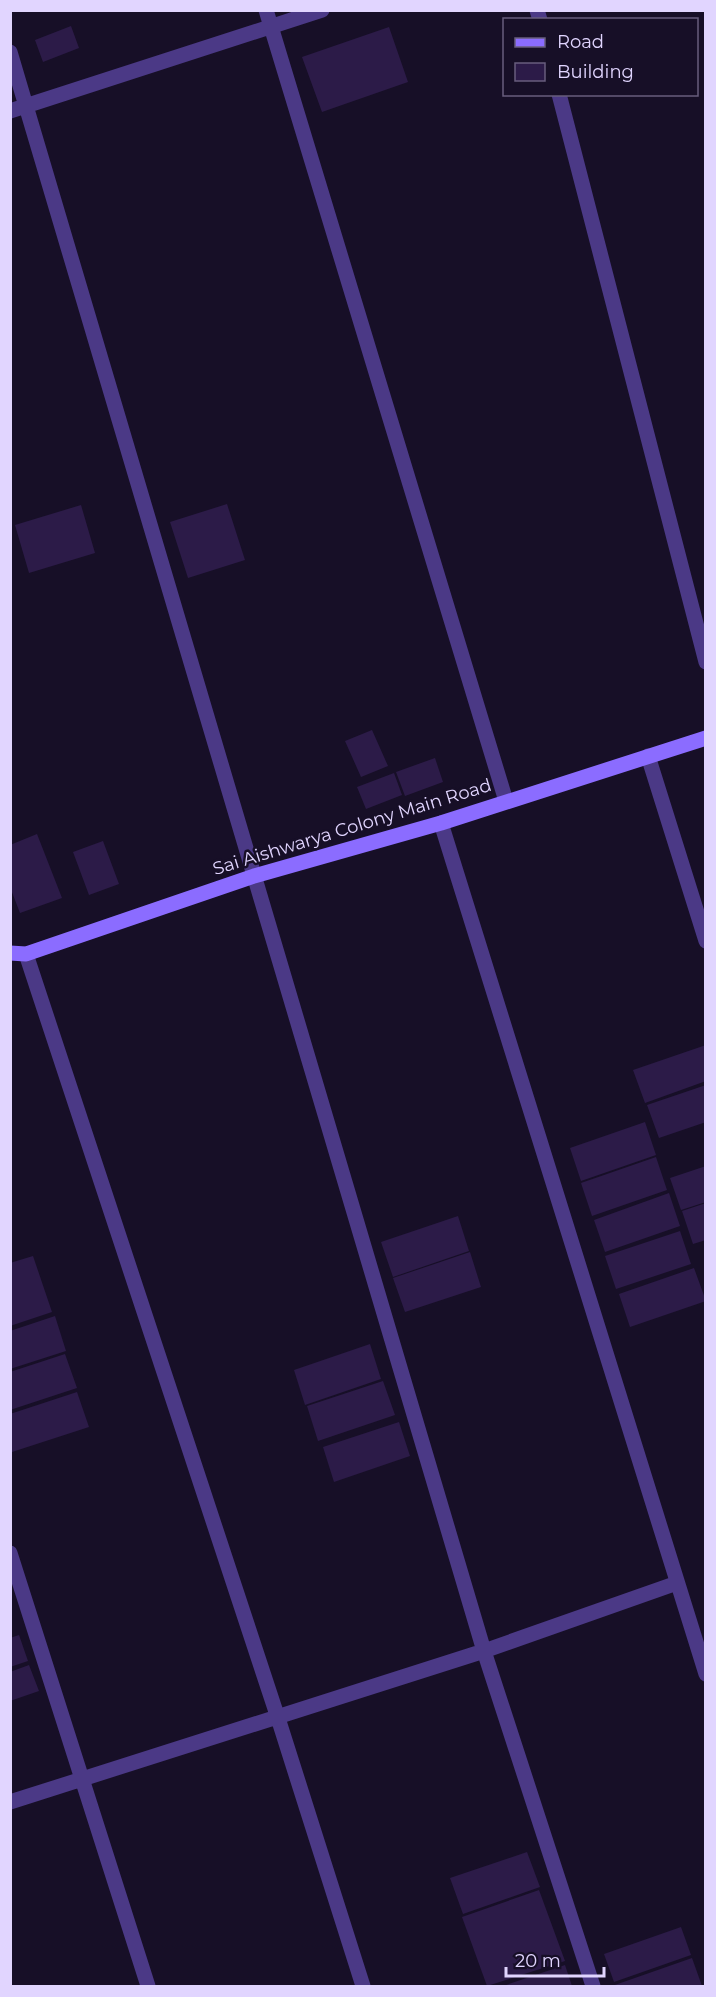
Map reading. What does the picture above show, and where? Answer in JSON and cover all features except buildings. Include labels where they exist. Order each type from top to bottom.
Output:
[{"type":"street","points":[[266,10],[506,801]]},
{"type":"street","points":[[10,111],[322,10]]},
{"type":"street","points":[[10,52],[28,106],[484,1651],[593,1986]]},
{"type":"street","points":[[560,96],[705,662]]},
{"type":"street","name":"Sai Aishwarya Colony Main Road","points":[[10,953],[26,954],[254,876],[441,823],[705,738]]},
{"type":"street","points":[[648,756],[705,941]]},
{"type":"street","points":[[441,823],[705,1674]]},
{"type":"street","points":[[26,954],[278,1718],[363,1986]]},
{"type":"street","points":[[10,1553],[148,1986]]},
{"type":"street","points":[[10,1802],[484,1651],[677,1583]]}]
